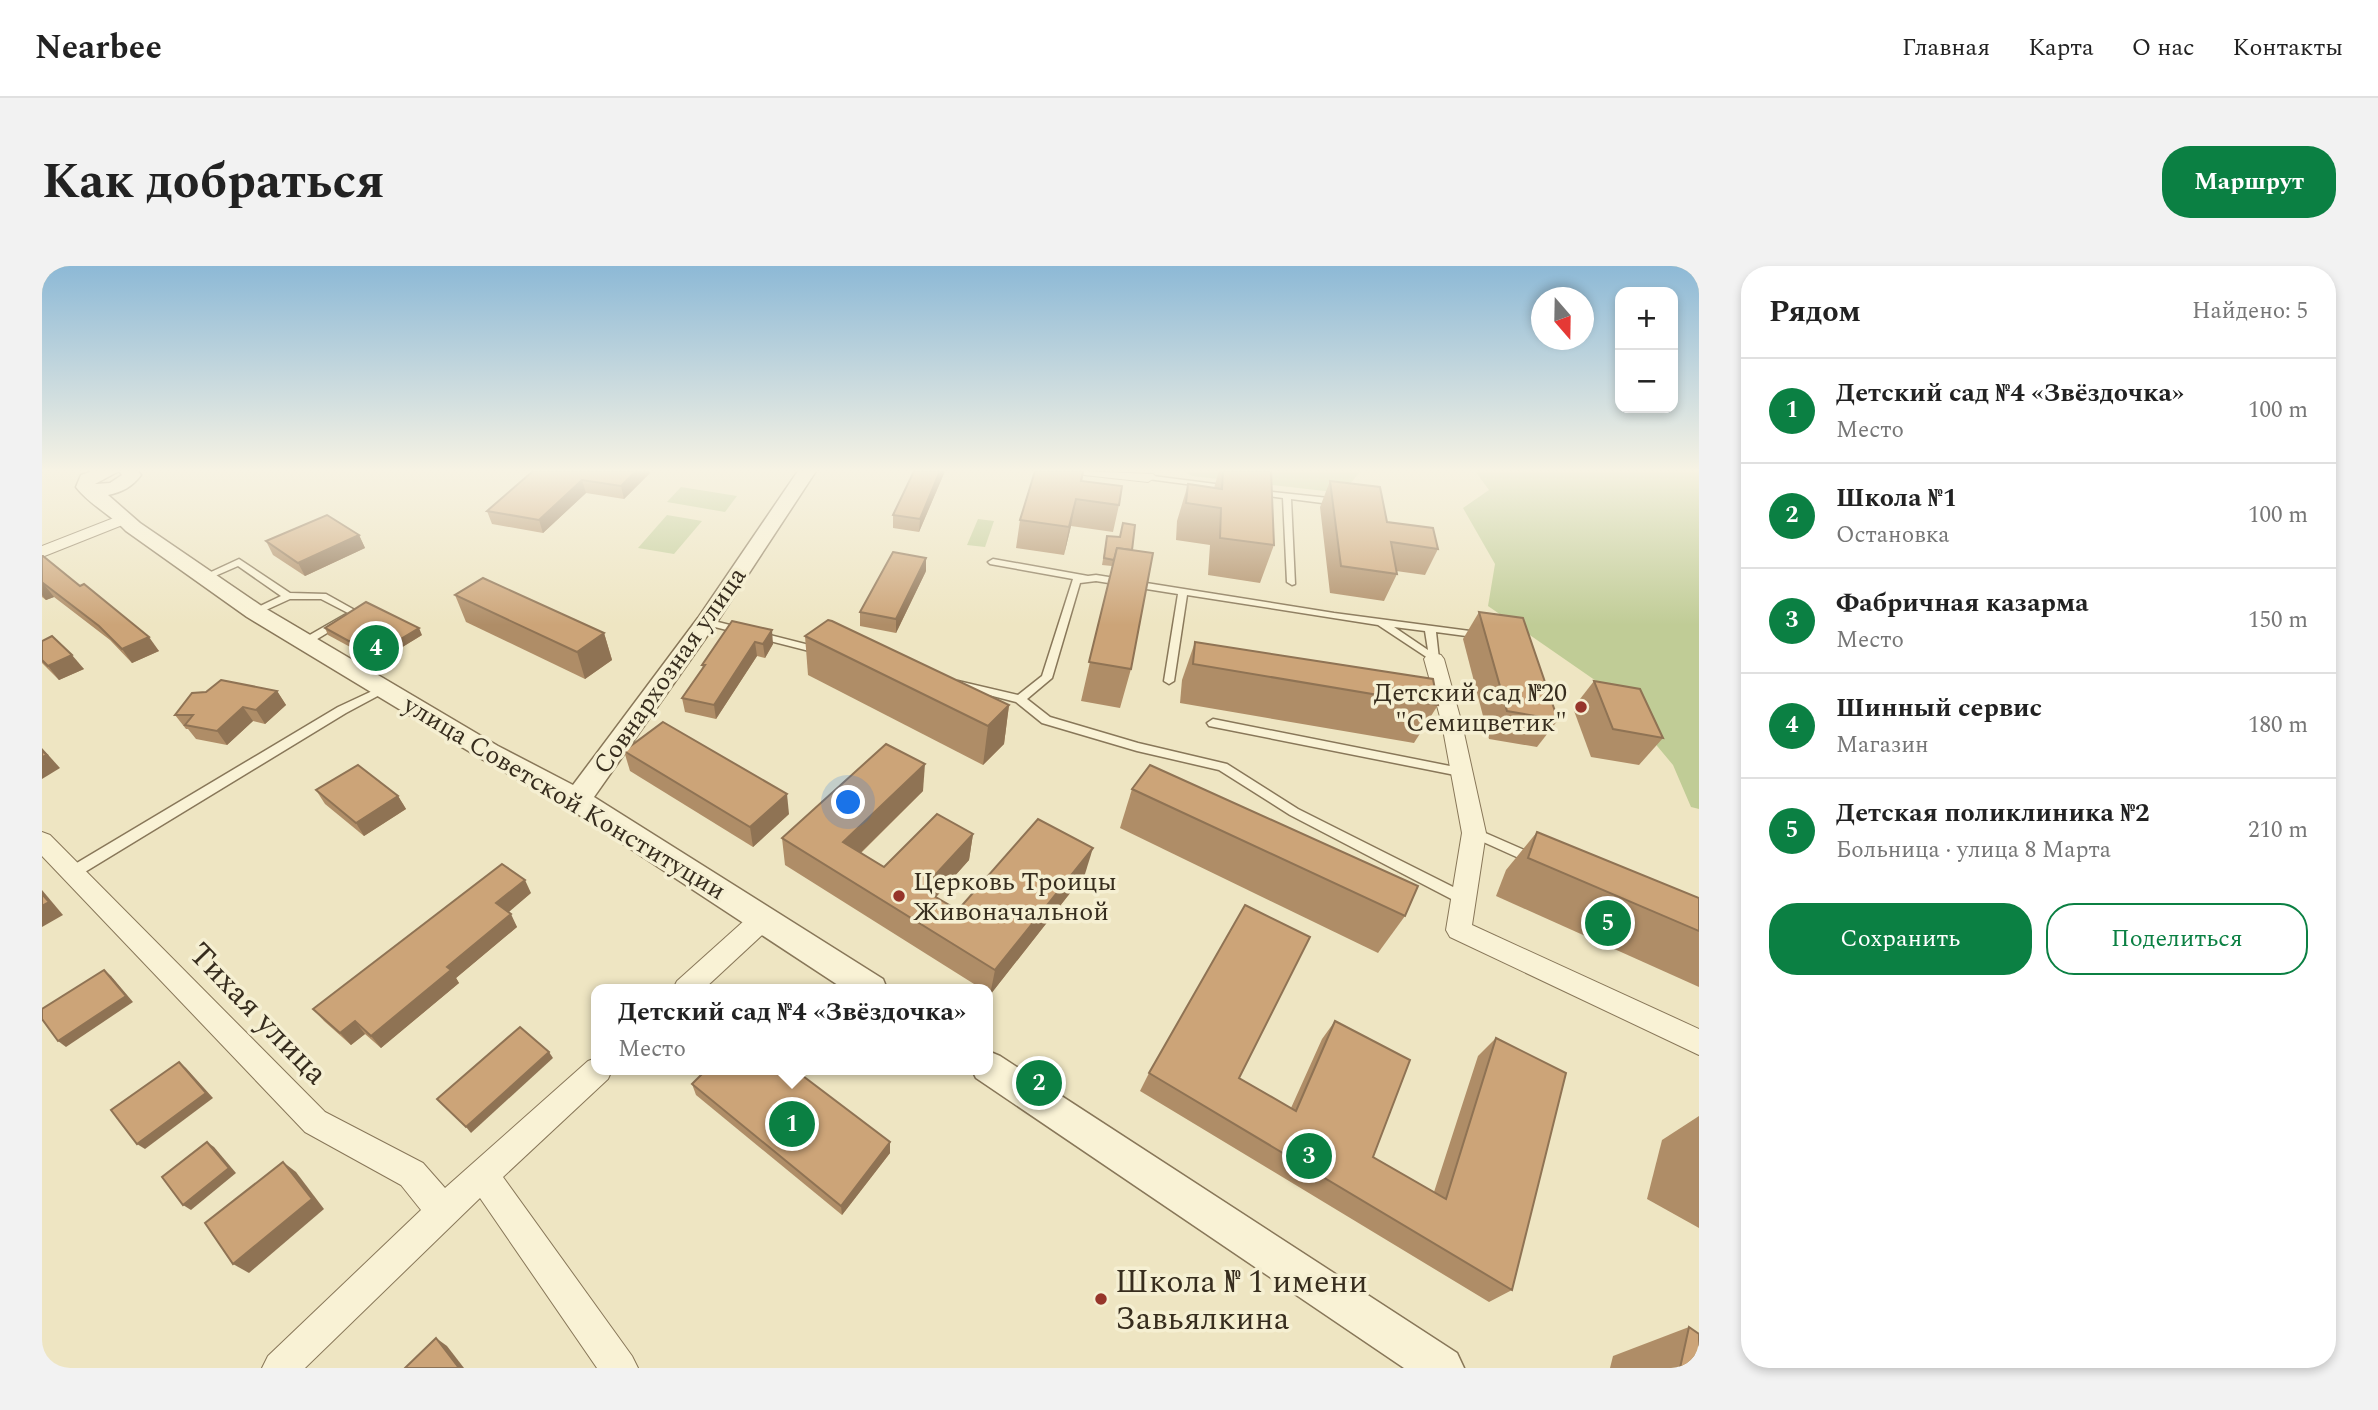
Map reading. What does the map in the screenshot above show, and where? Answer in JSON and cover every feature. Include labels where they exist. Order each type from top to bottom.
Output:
[{"type":"street","points":[[42,552],[108,522]]},
{"type":"street","name":"улица Советской Конституции","points":[[130,522],[203,578],[254,612],[489,752],[577,800],[864,984]]},
{"type":"street","name":"Совнархозная улица","points":[[577,800],[706,622],[773,522]]},
{"type":"street","points":[[1434,659],[1452,724],[1474,834],[1460,930],[1699,1042]]},
{"type":"street","name":"Тихая улица","points":[[42,841],[316,1122],[412,1174],[443,1211]]},
{"type":"street","points":[[692,984],[764,918]]},
{"type":"street","points":[[993,1070],[1442,1368]]},
{"type":"street","points":[[280,1368],[443,1211],[593,1075]]},
{"type":"street","points":[[483,1175],[620,1368]]},
{"type":"lane","points":[[1289,522],[1292,582]]},
{"type":"lane","points":[[203,578],[239,562],[288,596]]},
{"type":"lane","points":[[993,562],[1382,623],[1494,636]]},
{"type":"lane","points":[[1020,699],[1047,678],[1076,582],[1084,578]]},
{"type":"lane","points":[[1169,681],[1183,592]]},
{"type":"lane","points":[[254,612],[288,596],[323,596],[355,614],[305,642]]},
{"type":"lane","points":[[706,622],[837,654]]},
{"type":"lane","points":[[1382,623],[1434,659]]},
{"type":"lane","points":[[1430,628],[1434,659]]},
{"type":"lane","points":[[941,680],[1020,699],[1046,720],[1137,747],[1223,767],[1294,812],[1464,900]]},
{"type":"lane","points":[[75,872],[342,710],[383,689]]},
{"type":"lane","points":[[1213,723],[1460,772]]},
{"type":"lane","points":[[1474,834],[1549,866]]},
{"type":"green space","points":[[660,522],[701,522],[674,554],[638,548]]},
{"type":"green space","points":[[977,522],[994,522],[985,547],[967,545]]},
{"type":"green space","points":[[1471,522],[1699,522],[1699,809],[1691,807],[1673,765],[1612,692],[1488,606],[1495,564]]},
{"type":"building","points":[[310,522],[339,522],[359,535],[298,563],[266,541]]},
{"type":"building","points":[[1037,522],[1070,522],[1069,527]]},
{"type":"building","points":[[1221,522],[1273,522],[1274,545],[1220,538]]},
{"type":"building","points":[[1335,522],[1390,522],[1433,528],[1438,549],[1391,542],[1397,574],[1341,566]]},
{"type":"building","points":[[1123,523],[1135,525],[1132,550],[1117,548],[1114,560],[1104,558],[1107,536],[1120,537]]},
{"type":"building","points":[[1117,548],[1153,553],[1131,669],[1089,662]]},
{"type":"building","points":[[893,552],[926,558],[896,619],[860,612]]},
{"type":"building","points":[[42,556],[80,586],[84,584],[149,637],[122,649],[99,626],[42,584]]},
{"type":"building","points":[[483,578],[604,633],[577,652],[455,595]]},
{"type":"building","points":[[366,602],[419,628],[374,655],[325,628]]},
{"type":"building","points":[[1479,612],[1523,618],[1558,720],[1507,711]]},
{"type":"building","points":[[828,620],[1009,705],[988,726],[805,636]]},
{"type":"building","points":[[732,621],[772,630],[763,644],[755,642],[714,705],[682,698],[705,665],[702,665]]},
{"type":"building","points":[[52,636],[72,655],[48,666],[42,660],[42,641]]},
{"type":"building","points":[[1195,642],[1433,679],[1438,705],[1193,664]]},
{"type":"building","points":[[221,680],[277,691],[256,710],[243,707],[217,731],[185,725],[193,715],[175,715],[192,693],[206,692]]},
{"type":"building","points":[[1594,681],[1640,689],[1663,738],[1613,729]]},
{"type":"building","points":[[663,722],[787,794],[750,827],[624,751]]},
{"type":"building","points":[[886,744],[925,764],[843,842],[884,867],[937,814],[973,834],[922,889],[958,910],[1038,819],[1093,848],[995,970],[782,838]]},
{"type":"building","points":[[358,765],[398,796],[356,823],[316,790]]},
{"type":"building","points":[[1150,765],[1418,886],[1405,916],[1132,789]]},
{"type":"building","points":[[1537,832],[1699,898],[1699,931],[1528,858]]},
{"type":"building","points":[[502,864],[525,880],[496,903],[511,914],[447,967],[451,970],[371,1036],[355,1021],[340,1033],[313,1009]]},
{"type":"building","points":[[42,894],[49,902],[42,906]]},
{"type":"building","points":[[1245,905],[1310,937],[1239,1078],[1296,1111],[1335,1021],[1410,1060],[1373,1157],[1446,1199],[1496,1038],[1566,1073],[1512,1290],[1149,1073]]},
{"type":"building","points":[[104,970],[126,996],[58,1041],[42,1019],[42,1009]]},
{"type":"building","points":[[520,1027],[549,1052],[466,1127],[437,1099]]},
{"type":"building","points":[[179,1062],[206,1093],[137,1144],[111,1110]]},
{"type":"building","points":[[701,1075],[802,1075],[890,1142],[841,1206],[692,1084]]},
{"type":"building","points":[[207,1142],[229,1168],[183,1205],[162,1177]]},
{"type":"building","points":[[283,1162],[312,1199],[233,1264],[205,1223]]},
{"type":"building","points":[[1689,1327],[1699,1334],[1699,1368],[1680,1368]]},
{"type":"building","points":[[436,1338],[459,1368],[405,1368]]},
{"type":"place","name":"Шинный сервис","points":[[376,648]]},
{"type":"place","name":"Детский сад №20 \"Семицветик\"","points":[[1581,707]]},
{"type":"place","name":"Церковь Троицы Живоначальной","points":[[899,896]]},
{"type":"place","name":"Детская поликлиника №2","points":[[1608,923]]},
{"type":"place","name":"Школа №1","points":[[1039,1083]]},
{"type":"place","name":"Детский сад №4 «Звёздочка»","points":[[792,1124]]},
{"type":"place","name":"Фабричная казарма","points":[[1309,1156]]},
{"type":"place","name":"Школа № 1 имени Завьялкина","points":[[1101,1299]]}]
